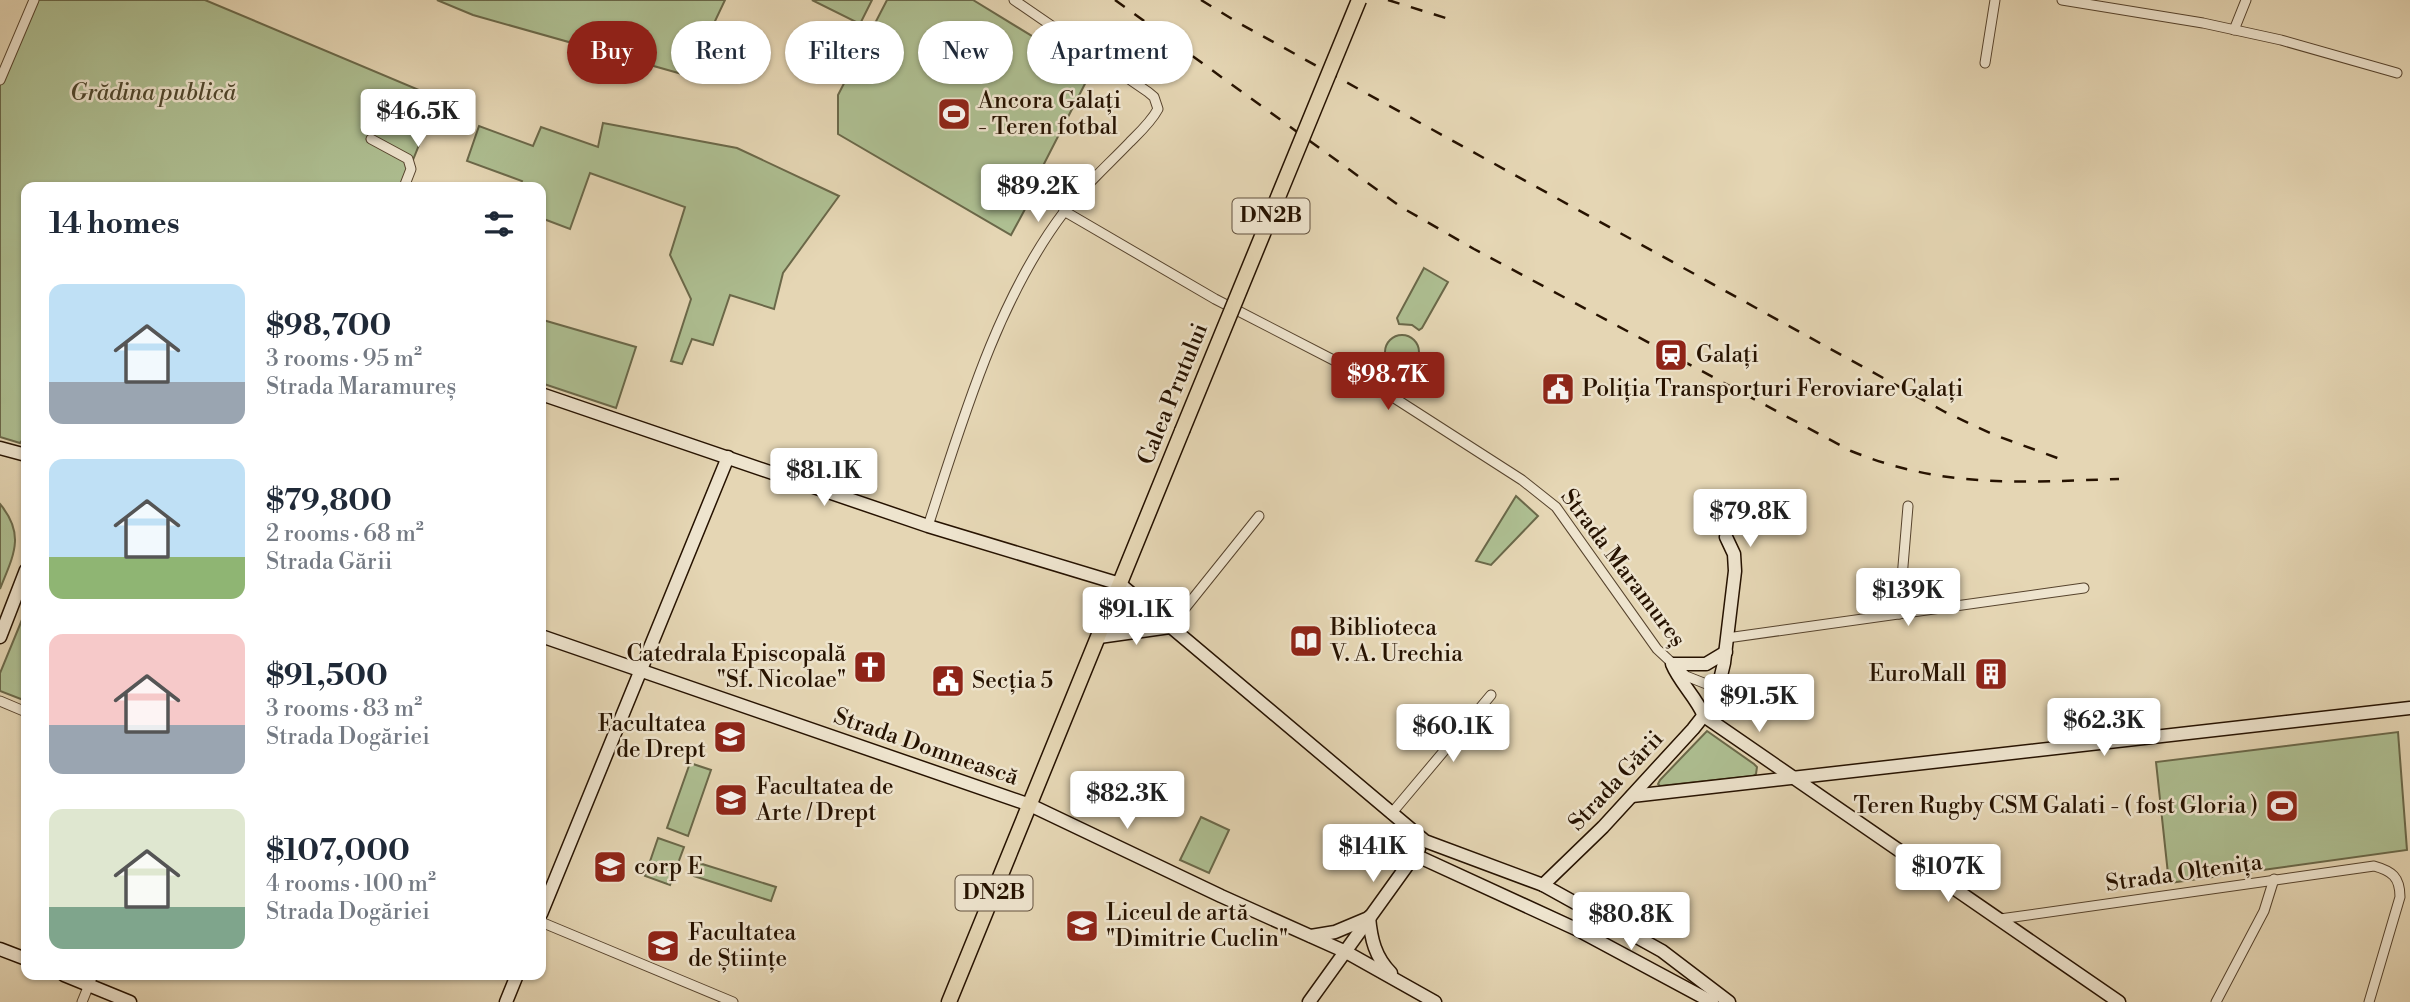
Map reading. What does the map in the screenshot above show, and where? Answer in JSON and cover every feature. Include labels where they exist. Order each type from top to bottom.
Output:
[{"type":"main road","name":"Calea Prutului","points":[[1030,805],[1359,0]]},
{"type":"main road","name":"DN2B","points":[[949,1002],[1030,805]]},
{"type":"street","points":[[0,80],[4,60],[34,0]]},
{"type":"street","points":[[928,526],[968,404],[1028,267],[1064,211],[1158,109],[1157,102],[1147,92],[1014,0]]},
{"type":"street","points":[[1985,63],[1995,0]]},
{"type":"street","points":[[2062,0],[2234,30],[2397,73]]},
{"type":"street","points":[[2234,30],[2245,0]]},
{"type":"street","points":[[371,139],[408,159],[411,163],[405,182]]},
{"type":"street","name":"Strada Maramureș","points":[[1064,211],[1215,299],[1343,365],[1544,496],[1574,530],[1657,649],[1686,676],[1719,689]]},
{"type":"street","points":[[546,396],[928,526],[1120,584],[1425,841],[1543,885],[1662,951],[1730,1002]]},
{"type":"street","points":[[0,448],[21,456]]},
{"type":"street","points":[[546,902],[728,457]]},
{"type":"street","points":[[1899,614],[1908,506]]},
{"type":"street","points":[[1098,637],[1170,627],[1259,516]]},
{"type":"street","name":"Strada Gării","points":[[1543,885],[1632,796],[1715,701],[1726,652],[1735,570],[1734,554],[1726,537]]},
{"type":"street","points":[[0,637],[21,583]]},
{"type":"street","points":[[1727,638],[2084,588]]},
{"type":"street","name":"Strada Domnească","points":[[546,638],[1030,805],[1346,952],[1435,1002]]},
{"type":"street","points":[[1726,652],[1706,664],[1672,664],[1678,678],[1704,716],[2119,1002]]},
{"type":"street","points":[[1391,814],[1492,695]]},
{"type":"street","points":[[0,701],[21,710]]},
{"type":"street","points":[[1632,796],[2410,708]]},
{"type":"street","points":[[1309,1002],[1425,841]]},
{"type":"street","points":[[1415,855],[1576,929],[1712,1002]]},
{"type":"street","name":"Strada Oltenița","points":[[2000,919],[2374,866],[2393,874],[2400,884],[2400,897],[2369,1002]]},
{"type":"street","points":[[2216,1002],[2264,911],[2274,879]]},
{"type":"street","points":[[1311,936],[1335,932],[1369,917]]},
{"type":"street","points":[[1369,917],[1376,951],[1383,965],[1401,983]]},
{"type":"street","points":[[546,924],[733,1002]]},
{"type":"street","points":[[0,949],[21,958]]},
{"type":"street","points":[[82,1002],[90,980],[130,1002]]},
{"type":"street","points":[[506,1002],[515,980]]},
{"type":"green space","name":"Grădina publică","points":[[34,0],[205,0],[438,98],[404,182],[21,182],[20,443],[0,437],[0,82]]},
{"type":"green space","points":[[437,0],[725,0],[715,21],[671,21],[671,71],[657,67],[657,21],[567,21],[567,42],[473,15]]},
{"type":"green space","points":[[812,0],[872,0],[862,21],[854,21]]},
{"type":"green space","name":"Ancora Galați - Teren fotbal","points":[[887,0],[973,0],[1007,21],[918,21],[918,84],[1013,84],[1013,24],[1027,33],[1027,84],[1085,84],[1027,197],[1030,200],[1011,235],[838,134],[838,95],[844,84],[904,84],[904,21],[876,21]]},
{"type":"green space","points":[[603,123],[737,148],[839,196],[783,273],[774,309],[730,295],[713,345],[692,339],[682,364],[671,361],[691,299],[670,255],[685,207],[590,173],[570,229],[546,220],[546,182],[522,182],[467,161],[479,126],[533,146],[541,127],[598,147]]},
{"type":"green space","points":[[1424,268],[1448,282],[1419,330],[1412,325],[1399,324],[1397,318]]},
{"type":"green space","points":[[546,321],[636,347],[616,408],[546,385]]},
{"type":"green space","points":[[1402,335],[1414,340],[1419,352],[1414,364],[1402,369],[1390,364],[1385,352],[1390,340]]},
{"type":"green space","points":[[1516,496],[1538,516],[1491,565],[1476,561]]},
{"type":"green space","points":[[0,504],[13,526],[15,546],[0,589]]},
{"type":"green space","points":[[21,622],[21,699],[0,691],[0,673]]},
{"type":"green space","points":[[1707,731],[1754,764],[1757,767],[1756,774],[1660,786],[1660,780]]},
{"type":"green space","name":"Teren Rugby CSM Galati - ( fost Gloria )","points":[[2398,732],[2407,850],[2169,883],[2156,762]]},
{"type":"green space","points":[[690,763],[711,770],[688,836],[667,828]]},
{"type":"green space","points":[[1201,817],[1229,830],[1209,873],[1180,860]]},
{"type":"green space","points":[[658,838],[684,847],[670,885],[645,876]]},
{"type":"green space","points":[[699,863],[776,887],[771,901],[694,876]]},
{"type":"railway","points":[[1115,0],[1401,207],[1474,249],[1851,451],[1919,472],[1951,477],[2015,481],[2119,479]]},
{"type":"railway","points":[[1201,0],[1945,412],[1992,434],[2060,459]]},
{"type":"railway","points":[[1388,0],[1452,20]]},
{"type":"place","name":"Ancora Galați - Teren fotbal","points":[[954,114]]},
{"type":"place","name":"Galați","points":[[1671,355]]},
{"type":"place","name":"Poliția Transporturi Feroviare Galați","points":[[1558,389]]},
{"type":"place","name":"Biblioteca V. A. Urechia","points":[[1306,641]]},
{"type":"place","name":"Catedrala Episcopală \"Sf. Nicolae\"","points":[[870,667]]},
{"type":"place","name":"EuroMall","points":[[1991,674]]},
{"type":"place","name":"Secția 5","points":[[948,681]]},
{"type":"place","name":"Facultatea de Drept","points":[[730,737]]},
{"type":"place","name":"Facultatea de Arte / Drept","points":[[731,800]]},
{"type":"place","name":"Teren Rugby CSM Galati - ( fost Gloria )","points":[[2282,806]]},
{"type":"place","name":"corp E","points":[[610,867]]},
{"type":"place","name":"Liceul de artă \"Dimitrie Cuclin\"","points":[[1082,926]]},
{"type":"place","name":"Facultatea de Științe","points":[[663,946]]}]
